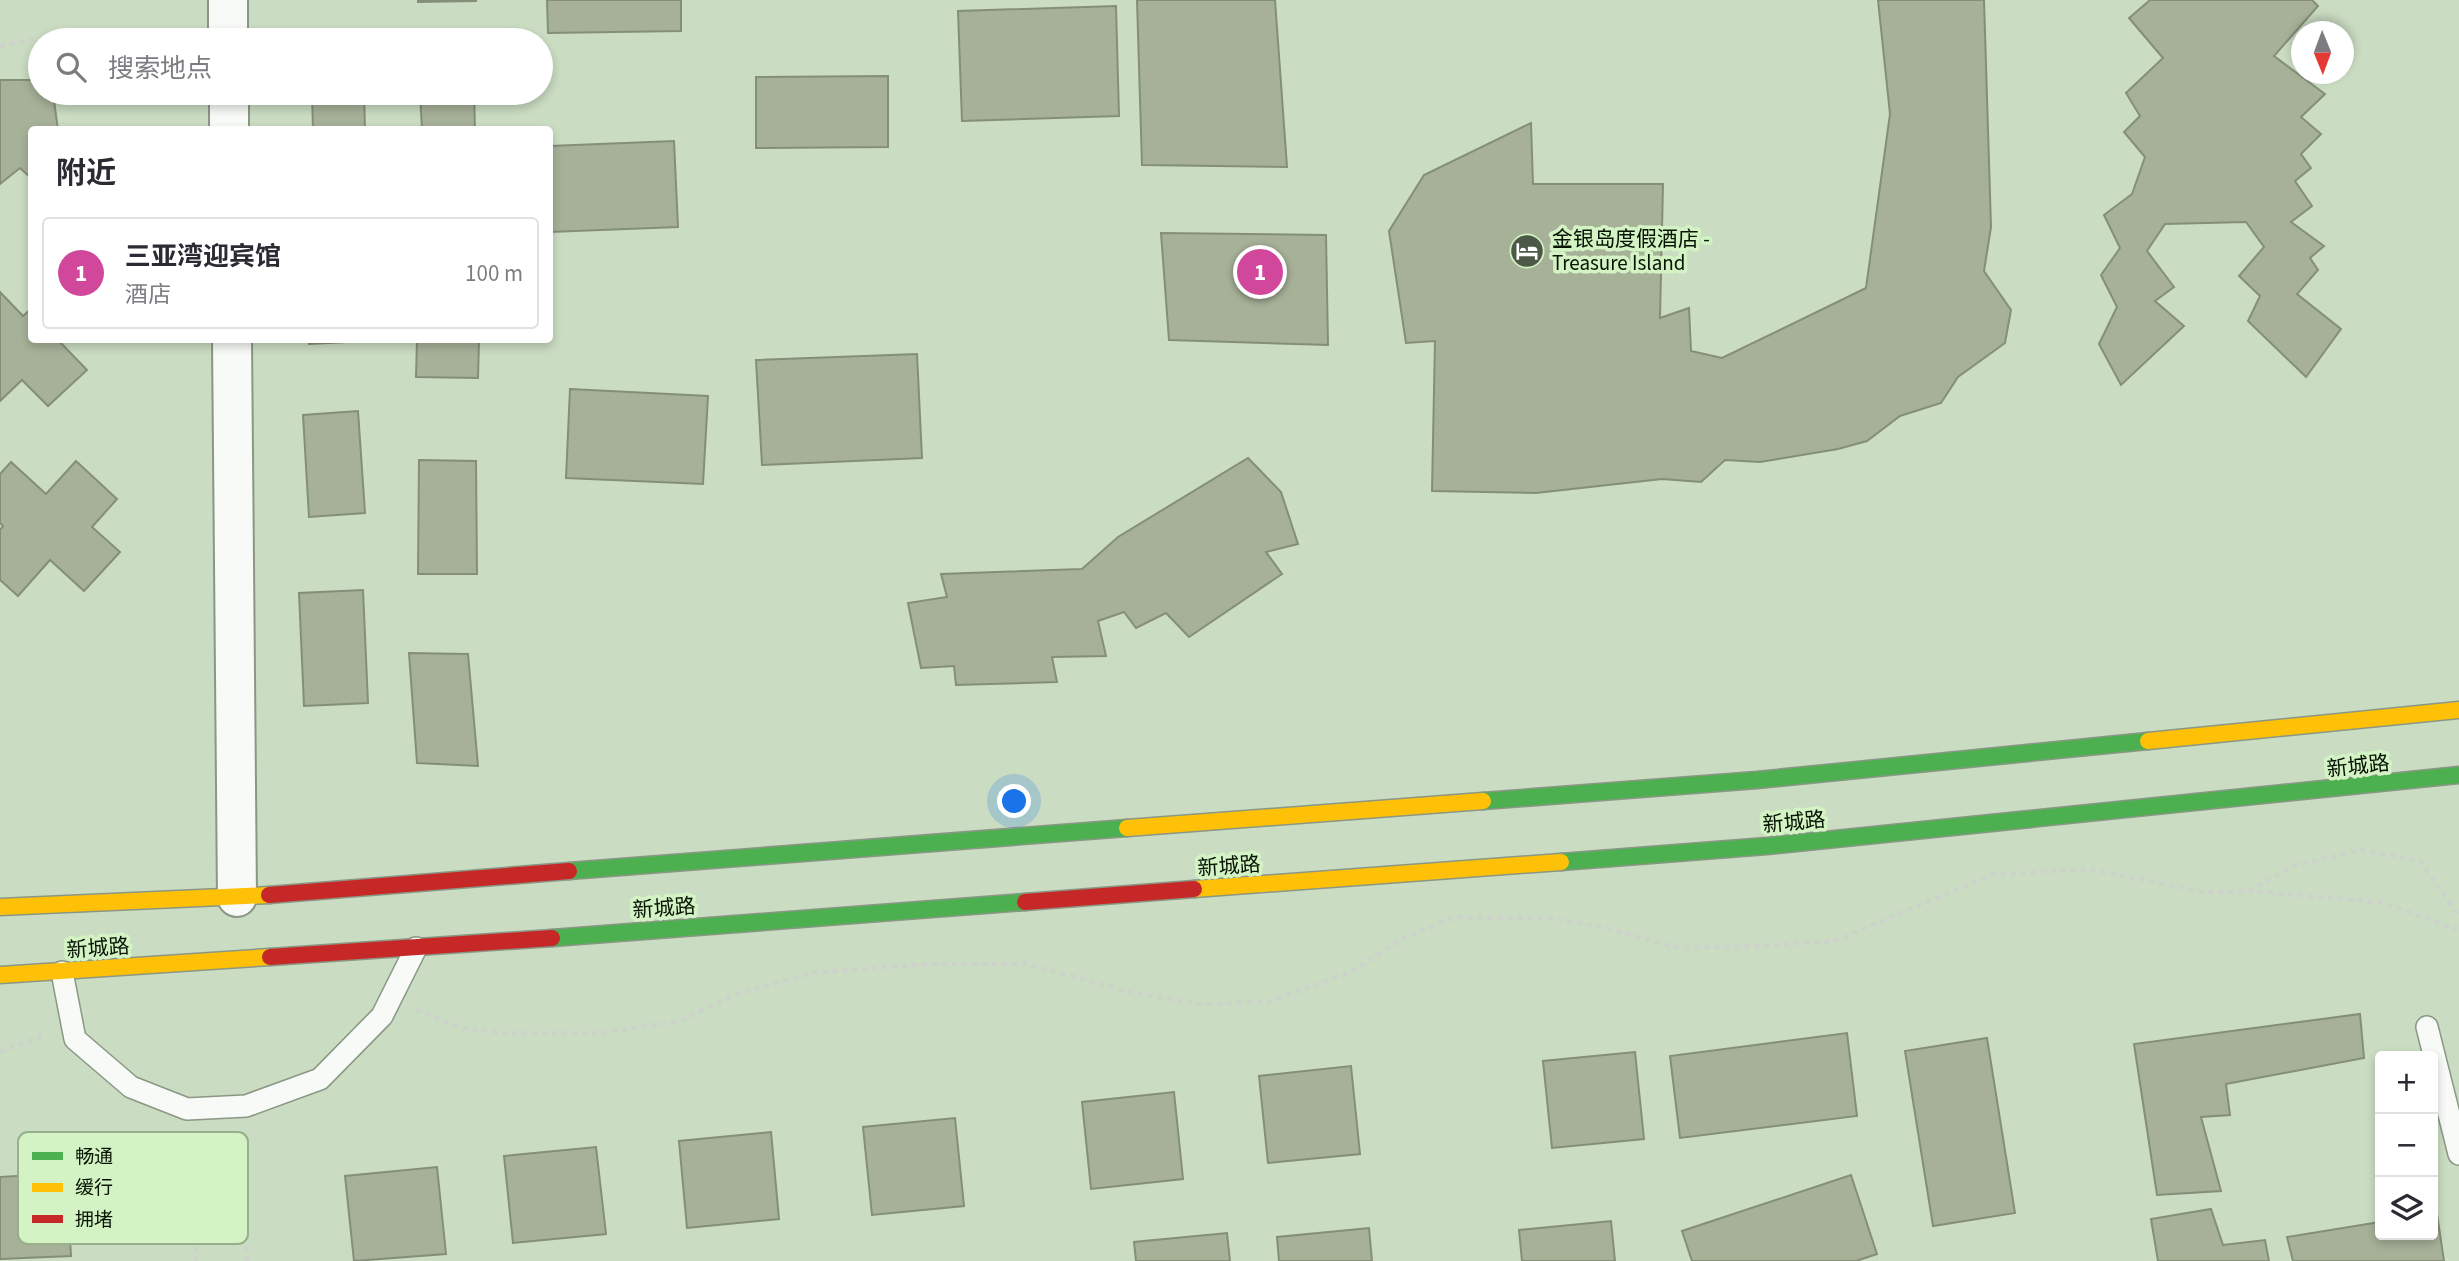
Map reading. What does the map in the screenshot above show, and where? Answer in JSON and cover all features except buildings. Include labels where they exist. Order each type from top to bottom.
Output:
[{"type":"main road","name":"新城路","points":[[0,908],[237,897],[1757,780],[2459,710]]},
{"type":"main road","name":"新城路","points":[[0,975],[416,948],[1766,846],[2459,775]]},
{"type":"street","points":[[228,0],[228,28]]},
{"type":"street","points":[[229,105],[229,126]]},
{"type":"street","points":[[232,343],[237,897]]},
{"type":"lane","points":[[62,972],[75,1040],[131,1087],[187,1109],[246,1106],[320,1079],[382,1016],[416,948]]},
{"type":"lane","points":[[2427,1027],[2459,1154]]},
{"type":"path","points":[[0,46],[28,40]]},
{"type":"path","points":[[2248,891],[2294,866],[2361,850],[2420,860],[2459,916]]},
{"type":"path","points":[[390,1000],[461,1028],[505,1033],[598,1033],[681,1021],[736,993],[813,973],[912,965],[1024,963],[1134,993],[1198,1004],[1266,1002],[1351,972],[1404,938],[1456,917],[1549,918],[1603,927],[1675,947],[1745,947],[1834,941],[1991,875],[2090,869],[2204,892],[2248,891],[2380,902],[2459,930]]},
{"type":"path","points":[[0,1052],[72,1025]]},
{"type":"path","points":[[246,1106],[246,1132]]},
{"type":"path","points":[[187,1109],[188,1132]]},
{"type":"traffic: fast","points":[[1483,801],[1757,780],[2148,741]]},
{"type":"traffic: fast","points":[[1561,862],[1767,846],[2459,775]]},
{"type":"traffic: fast","points":[[569,871],[1127,828]]},
{"type":"traffic: fast","points":[[552,938],[1025,902]]},
{"type":"traffic: slow","points":[[2148,741],[2459,710]]},
{"type":"traffic: slow","points":[[1127,828],[1483,801]]},
{"type":"traffic: slow","points":[[1194,889],[1561,862]]},
{"type":"traffic: slow","points":[[0,907],[269,895]]},
{"type":"traffic: slow","points":[[0,975],[270,957]]},
{"type":"traffic: jam","points":[[269,895],[569,871]]},
{"type":"traffic: jam","points":[[1025,902],[1194,889]]},
{"type":"traffic: jam","points":[[270,957],[552,938]]},
{"type":"place","name":"金银岛度假酒店 - Treasure Island","points":[[1527,251]]},
{"type":"place","name":"三亚湾迎宾馆","points":[[1260,272]]}]
